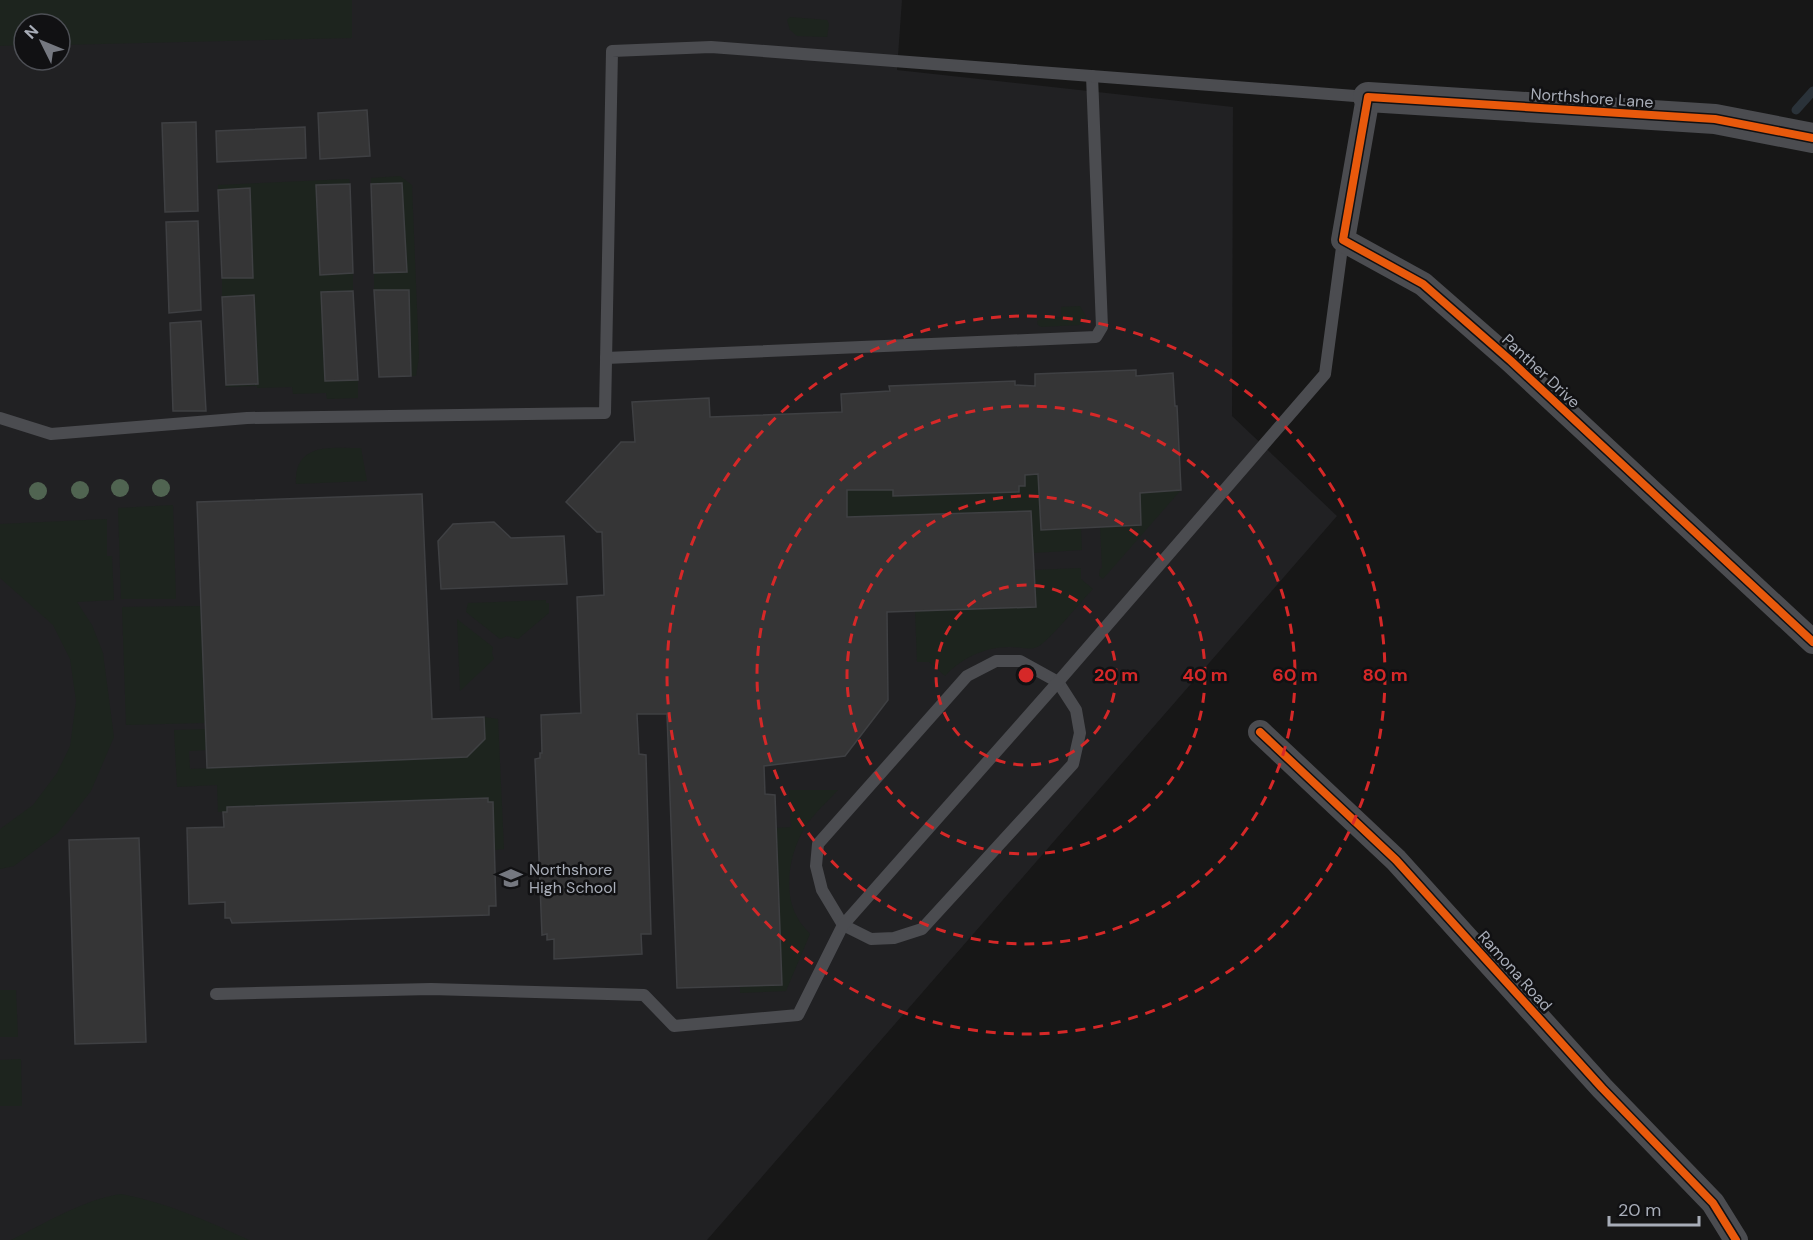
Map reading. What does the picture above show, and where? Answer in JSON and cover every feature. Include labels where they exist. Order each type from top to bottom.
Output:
[{"type":"street","name":"Northshore Lane","points":[[1368,97],[1715,119],[1813,138]]},
{"type":"street","points":[[1343,240],[1368,97]]},
{"type":"street","name":"Panther Drive","points":[[1343,240],[1423,284],[1511,361],[1813,642]]},
{"type":"street","name":"Ramona Road","points":[[1260,732],[1396,860],[1602,1088],[1713,1203],[1736,1240]]},
{"type":"lane","points":[[0,418],[51,434],[247,418],[605,413],[612,51],[711,47],[1368,97]]},
{"type":"lane","points":[[606,358],[1096,338],[1102,327],[1092,76]]},
{"type":"lane","points":[[216,994],[431,989],[644,995],[674,1026],[798,1015],[843,925],[1058,682],[1325,374],[1343,240]]},
{"type":"lane","points":[[996,661],[1020,661],[1058,682],[1076,710],[1080,733],[1073,764],[922,929],[894,938],[871,939],[843,925],[822,890],[816,866],[818,844],[841,817],[967,676],[996,661]]},
{"type":"shaded area","name":"Northshore High School","points":[[0,0],[902,0],[897,70],[1233,107],[1232,416],[1337,516],[707,1240],[0,1240]]},
{"type":"shaded area","points":[[0,0],[352,0],[352,38],[72,45],[72,12],[12,12],[12,46],[0,46]]},
{"type":"shaded area","points":[[790,17],[827,20],[829,24],[827,37],[797,36],[790,30],[787,20]]},
{"type":"shaded area","points":[[400,176],[412,185],[419,357],[416,376],[411,376],[409,290],[374,290],[374,273],[407,272],[402,183],[371,184],[371,178]]},
{"type":"shaded area","points":[[349,179],[350,184],[317,185],[320,274],[353,273],[353,291],[321,292],[325,381],[358,380],[358,398],[327,399],[326,393],[293,394],[292,387],[226,387],[226,385],[258,383],[254,295],[222,297],[222,278],[253,277],[250,188],[218,190],[218,185]]},
{"type":"shaded area","points":[[1080,306],[1086,316],[1079,325],[1041,327],[1038,325],[1037,321],[1041,319],[1061,317],[1061,307]]},
{"type":"shaded area","points":[[327,448],[361,448],[367,481],[296,484],[297,470],[301,461],[308,454]]},
{"type":"shaded area","points":[[1038,474],[1041,530],[1081,528],[1082,550],[1033,553],[1031,511],[847,517],[847,490],[1025,486],[1025,475]]},
{"type":"shaded area","points":[[1181,490],[1103,579],[1099,576],[1102,568],[1100,527],[1141,525],[1140,493]]},
{"type":"shaded area","points":[[173,505],[176,599],[121,599],[118,508]]},
{"type":"shaded area","points":[[107,519],[107,556],[112,556],[114,600],[77,602],[92,625],[103,653],[114,737],[91,791],[58,833],[14,866],[0,869],[0,829],[33,805],[57,773],[70,746],[76,701],[70,659],[53,625],[0,578],[0,524]]},
{"type":"shaded area","points":[[1081,568],[1081,579],[1093,589],[1039,646],[1029,649],[1002,647],[984,651],[959,664],[945,676],[929,662],[917,662],[915,611],[1035,607],[1034,570]]},
{"type":"shaded area","points":[[546,600],[546,603],[549,603],[549,613],[518,639],[507,636],[500,639],[466,612],[468,603]]},
{"type":"shaded area","points":[[201,606],[205,723],[126,725],[122,607]]},
{"type":"shaded area","points":[[457,619],[493,647],[494,659],[460,691]]},
{"type":"shaded area","points":[[484,717],[498,719],[504,849],[494,850],[493,803],[488,802],[488,798],[227,807],[227,812],[218,812],[217,785],[177,787],[174,730],[206,729],[207,750],[189,751],[190,769],[467,757],[485,739]]},
{"type":"shaded area","points":[[789,790],[838,790],[807,824],[792,860],[789,883],[792,905],[799,920],[810,934],[786,991],[740,993],[740,986],[782,985],[776,828],[791,827]]},
{"type":"shaded area","points":[[0,990],[16,990],[18,1037],[0,1037]]},
{"type":"shaded area","points":[[21,1059],[22,1106],[0,1106],[0,1060]]},
{"type":"shaded area","points":[[121,1194],[170,1207],[249,1240],[11,1240],[92,1201]]},
{"type":"building","points":[[367,110],[370,156],[320,159],[318,113]]},
{"type":"building","points":[[196,122],[198,211],[165,212],[162,123]]},
{"type":"building","points":[[305,127],[306,158],[217,162],[216,131]]},
{"type":"building","points":[[402,183],[407,272],[374,273],[371,184]]},
{"type":"building","points":[[350,184],[353,273],[320,275],[316,185]]},
{"type":"building","points":[[250,188],[253,278],[222,278],[218,190]]},
{"type":"building","points":[[198,221],[201,310],[169,313],[166,222]]},
{"type":"building","points":[[374,290],[409,290],[411,376],[379,377]]},
{"type":"building","points":[[353,291],[358,380],[325,381],[321,292]]},
{"type":"building","points":[[254,295],[258,384],[226,385],[222,297]]},
{"type":"building","points":[[201,321],[206,411],[173,411],[170,323]]},
{"type":"building","points":[[1136,370],[1136,376],[1173,373],[1181,490],[1140,493],[1141,525],[1041,530],[1038,474],[1025,475],[1025,486],[1019,486],[1019,492],[893,496],[893,490],[847,490],[847,517],[1031,511],[1036,607],[887,612],[888,700],[845,756],[764,766],[765,794],[775,795],[782,985],[677,988],[667,714],[637,714],[639,754],[646,755],[651,934],[641,934],[642,954],[554,959],[554,939],[547,940],[547,934],[542,935],[535,759],[540,758],[540,753],[542,753],[541,715],[581,713],[577,597],[604,595],[602,532],[597,532],[566,502],[621,442],[635,442],[632,402],[709,398],[710,417],[842,412],[841,394],[890,391],[889,386],[1015,381],[1015,385],[1035,386],[1035,374]]},
{"type":"building","points":[[422,494],[432,719],[484,717],[485,739],[467,757],[207,768],[197,502]]},
{"type":"building","points":[[494,522],[511,538],[564,536],[567,584],[441,589],[438,541],[453,524]]},
{"type":"building","points":[[488,798],[488,802],[493,802],[496,906],[489,906],[489,915],[232,923],[230,918],[225,918],[225,902],[189,904],[187,828],[224,827],[223,812],[227,812],[227,807]]},
{"type":"building","points":[[139,838],[146,1042],[75,1044],[69,840]]},
{"type":"waterway","points":[[1796,110],[1813,91]]},
{"type":"cycle path","points":[[1813,138],[1715,119],[1368,97],[1343,240],[1423,284],[1511,361],[1813,642]]},
{"type":"cycle path","points":[[1260,732],[1396,860],[1602,1088],[1713,1203],[1736,1240]]},
{"type":"place","name":"Northshore High School","points":[[511,878]]}]
